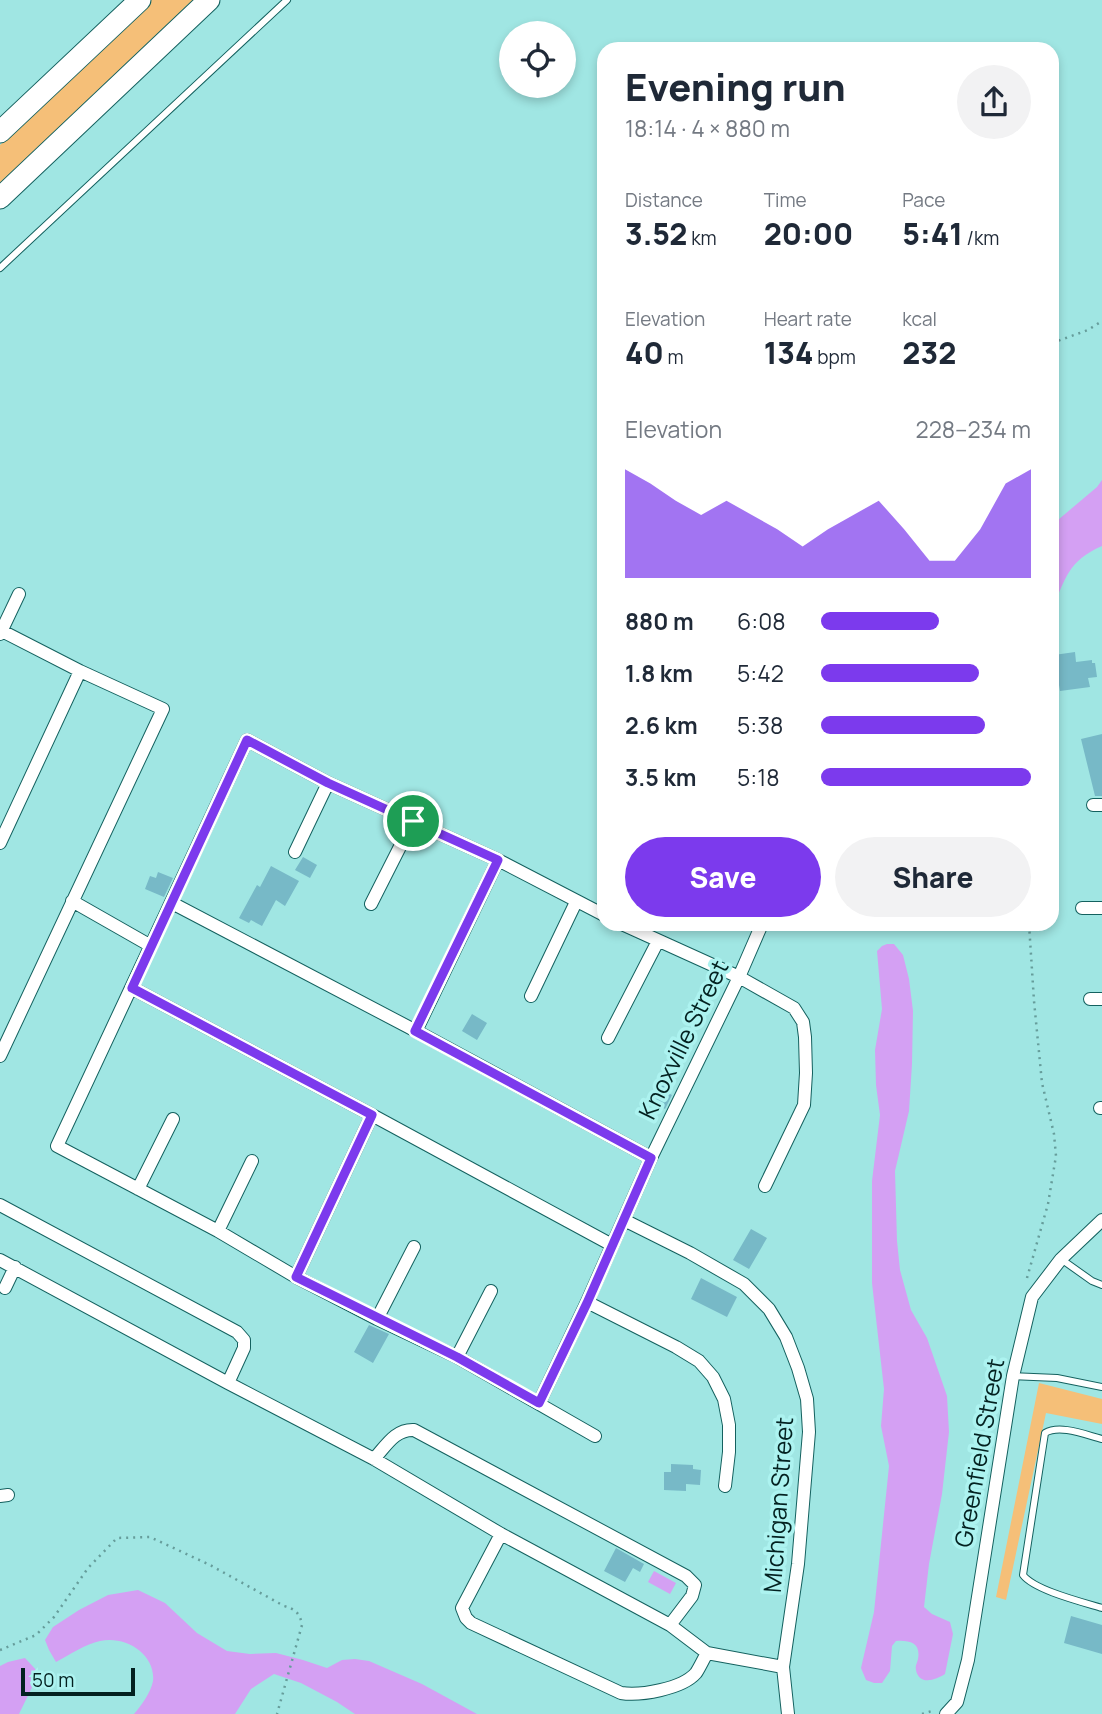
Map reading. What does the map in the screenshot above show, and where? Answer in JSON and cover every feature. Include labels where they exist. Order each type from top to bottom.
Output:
[{"type":"highway","points":[[0,132],[140,0]]},
{"type":"highway","points":[[0,198],[209,0]]},
{"type":"street","points":[[0,1056],[163,709],[1,631],[19,594]]},
{"type":"street","points":[[0,843],[80,671]]},
{"type":"street","points":[[595,1436],[457,1357],[296,1277],[218,1231],[57,1146],[247,740],[328,783],[498,860],[597,912]]},
{"type":"street","points":[[295,852],[328,783]]},
{"type":"street","points":[[371,904],[413,821]]},
{"type":"street","points":[[415,1031],[498,860]]},
{"type":"street","points":[[72,901],[151,946]]},
{"type":"street","points":[[531,996],[576,902]]},
{"type":"street","points":[[172,903],[651,1158]]},
{"type":"street","points":[[1082,908],[1102,908]]},
{"type":"street","points":[[637,931],[739,977],[794,1008],[803,1022],[804,1105],[765,1186]]},
{"type":"street","name":"Knoxville Street","points":[[539,1403],[759,931]]},
{"type":"street","points":[[608,1038],[658,941]]},
{"type":"street","points":[[132,988],[612,1245]]},
{"type":"street","points":[[296,1277],[372,1115]]},
{"type":"street","points":[[138,1189],[173,1119]]},
{"type":"street","points":[[218,1231],[252,1161]]},
{"type":"street","points":[[0,1205],[237,1332],[244,1340],[244,1348],[228,1383]]},
{"type":"street","name":"Michigan Street","points":[[624,1220],[744,1284],[769,1309],[786,1337],[798,1368],[807,1399],[809,1432],[798,1564],[783,1667],[788,1714]]},
{"type":"street","name":"Greenfield Street","points":[[942,1710],[957,1702],[968,1660],[1013,1376],[1032,1297],[1061,1259],[1102,1220]]},
{"type":"street","points":[[377,1319],[414,1247]]},
{"type":"street","points":[[0,1260],[374,1459],[501,1534],[670,1625],[707,1653],[783,1667]]},
{"type":"street","points":[[5,1288],[15,1267]]},
{"type":"street","points":[[457,1357],[491,1291]]},
{"type":"street","points":[[587,1303],[676,1347],[699,1361],[713,1377],[724,1399],[729,1424],[725,1486]]},
{"type":"street","points":[[374,1459],[396,1434],[414,1430],[686,1576],[695,1585],[692,1597],[670,1625]]},
{"type":"street","points":[[501,1534],[462,1608],[471,1623],[621,1693],[633,1695],[650,1693],[688,1680],[696,1673],[707,1653]]},
{"type":"lane","points":[[0,268],[286,0]]},
{"type":"lane","points":[[1061,1259],[1102,1285]]},
{"type":"lane","points":[[1013,1376],[1057,1378],[1102,1387]]},
{"type":"lane","points":[[1102,1439],[1060,1429],[1045,1433],[1023,1575],[1028,1582],[1102,1608]]},
{"type":"path","points":[[1059,340],[1088,330],[1102,321]]},
{"type":"path","points":[[1024,1287],[1048,1204],[1056,1156],[1054,1134],[1042,1083],[1029,931]]},
{"type":"path","points":[[0,1650],[36,1635],[54,1618],[88,1568],[117,1538],[150,1537],[295,1609],[301,1617],[302,1625],[278,1714]]},
{"type":"path","points":[[922,1714],[942,1710]]},
{"type":"shaded area","points":[[151,0],[195,0],[0,186],[0,145]]},
{"type":"shaded area","points":[[1102,480],[1102,546],[1075,564],[1059,593],[1059,519]]},
{"type":"shaded area","points":[[887,944],[894,944],[903,955],[913,1011],[909,1111],[895,1171],[900,1270],[911,1310],[927,1338],[947,1396],[949,1432],[924,1607],[950,1622],[953,1634],[945,1674],[933,1680],[921,1678],[916,1668],[916,1646],[906,1641],[896,1641],[892,1646],[890,1671],[882,1683],[874,1683],[866,1680],[861,1668],[874,1612],[889,1466],[881,1426],[884,1389],[872,1283],[872,1181],[880,1115],[875,1050],[882,1009],[877,951]]},
{"type":"shaded area","points":[[1039,1383],[1102,1399],[1102,1424],[1046,1413],[1006,1600],[996,1597]]},
{"type":"shaded area","points":[[654,1571],[676,1583],[670,1594],[648,1582]]},
{"type":"shaded area","points":[[138,1590],[165,1603],[197,1633],[227,1651],[276,1653],[327,1668],[342,1660],[369,1661],[422,1684],[477,1714],[355,1714],[301,1683],[274,1674],[251,1689],[235,1714],[134,1714],[143,1703],[153,1681],[153,1671],[149,1663],[137,1649],[119,1641],[100,1641],[56,1662],[45,1640],[53,1627],[79,1610],[108,1595]]},
{"type":"shaded area","points":[[25,1658],[39,1673],[19,1714],[0,1714],[0,1666]]},
{"type":"building","points":[[1075,652],[1076,662],[1092,660],[1092,663],[1095,663],[1097,677],[1088,678],[1090,687],[1060,691],[1059,654]]},
{"type":"building","points":[[1102,734],[1102,796],[1095,796],[1081,739]]},
{"type":"building","points":[[303,857],[317,865],[310,878],[295,870]]},
{"type":"building","points":[[271,866],[299,881],[285,906],[276,900],[262,926],[251,920],[249,923],[239,918]]},
{"type":"building","points":[[158,872],[173,878],[164,897],[145,889],[150,876],[156,878]]},
{"type":"building","points":[[472,1014],[487,1023],[477,1040],[462,1031]]},
{"type":"building","points":[[659,1081],[669,1087],[666,1092],[672,1095],[665,1109],[649,1099]]},
{"type":"building","points":[[751,1229],[767,1238],[749,1269],[733,1260]]},
{"type":"building","points":[[701,1278],[737,1297],[727,1317],[691,1299]]},
{"type":"building","points":[[369,1325],[389,1334],[373,1363],[354,1352]]},
{"type":"building","points":[[671,1464],[693,1465],[693,1469],[701,1470],[700,1485],[686,1484],[686,1491],[664,1490],[664,1472],[671,1472]]},
{"type":"building","points":[[616,1548],[644,1564],[640,1572],[633,1568],[625,1582],[604,1571]]},
{"type":"building","points":[[1071,1616],[1102,1625],[1102,1654],[1064,1643]]},
{"type":"route","points":[[247,740],[328,783],[413,821],[498,860],[415,1031],[651,1158],[539,1403],[457,1357],[296,1277],[372,1115],[132,988],[247,740]]}]
